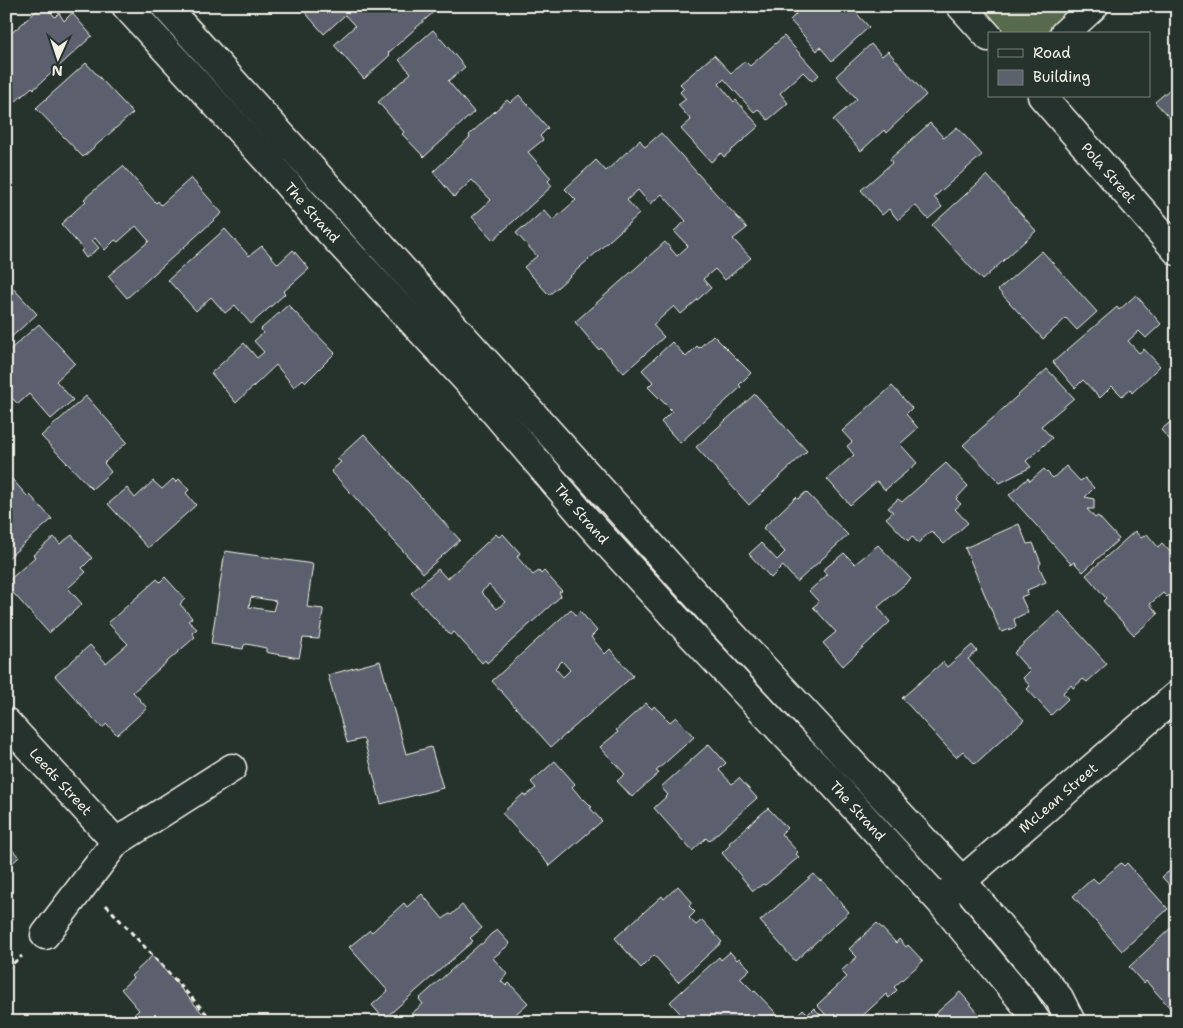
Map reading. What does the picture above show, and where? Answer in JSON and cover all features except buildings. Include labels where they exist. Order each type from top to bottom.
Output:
[{"type":"street","name":"The Strand","points":[[126,6],[267,160],[314,215],[475,389],[641,581],[827,777],[940,901],[1025,1004],[1037,1022]]},
{"type":"street","name":"The Strand","points":[[165,6],[713,614],[962,880],[1059,998],[1070,1022]]},
{"type":"street","points":[[962,6],[988,36]]},
{"type":"street","points":[[1066,32],[1094,6]]},
{"type":"street","name":"Pola Street","points":[[1044,98],[1177,251]]},
{"type":"street","name":"McLean Street","points":[[940,901],[1177,694]]},
{"type":"street","name":"Leeds Street","points":[[6,722],[116,842]]},
{"type":"street","points":[[45,936],[116,842],[232,768]]},
{"type":"path","points":[[85,883],[214,1022]]},
{"type":"green space","points":[[961,6],[1094,6],[1066,32],[988,33]]}]
